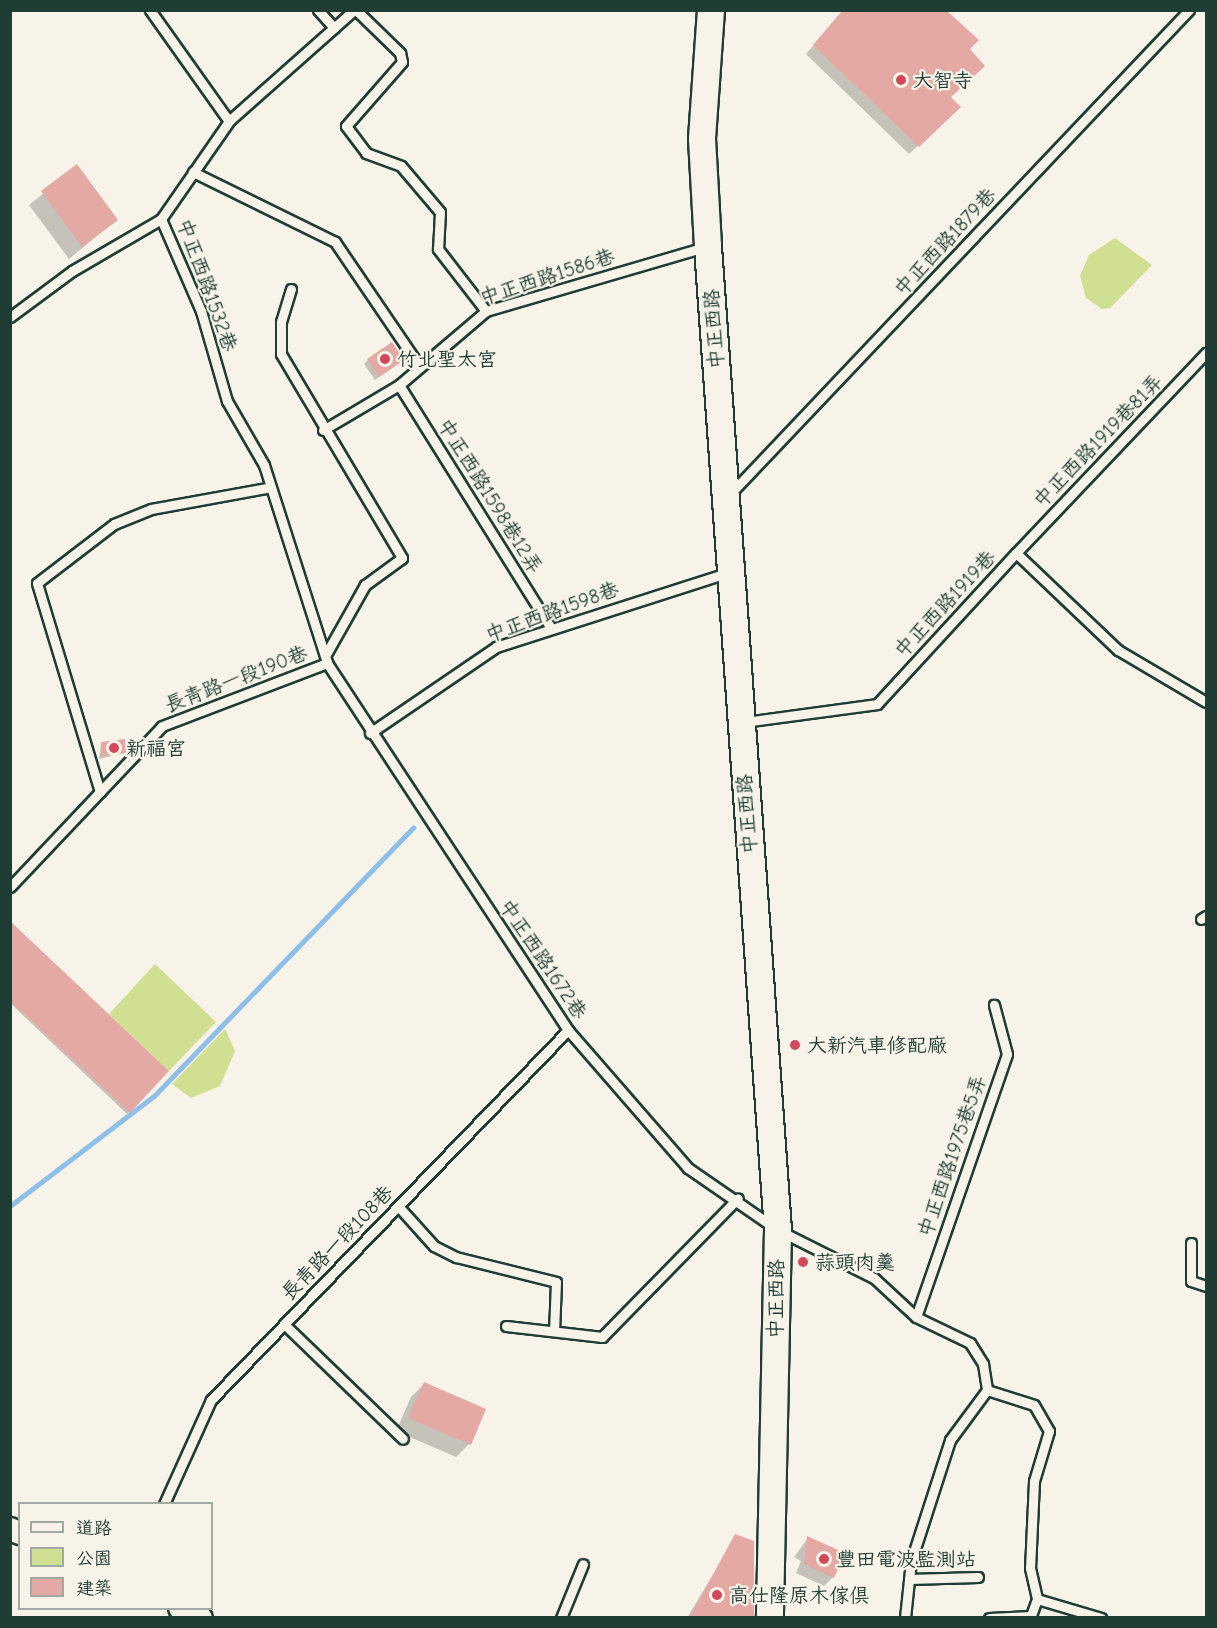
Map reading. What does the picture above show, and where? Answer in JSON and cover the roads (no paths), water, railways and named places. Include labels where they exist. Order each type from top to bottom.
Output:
[{"type":"main road","name":"中正西路","points":[[711,10],[702,139],[730,572],[778,1230],[770,1617]]},
{"type":"street","points":[[185,1610],[201,1617]]},
{"type":"lane","points":[[150,10],[229,121]]},
{"type":"lane","points":[[318,10],[334,28]]},
{"type":"lane","points":[[355,10],[400,53],[402,62],[346,126],[366,153],[400,166],[440,212],[438,249],[486,311]]},
{"type":"lane","name":"中正西路1532巷","points":[[326,659],[267,488],[255,444],[227,401],[201,311],[161,219],[229,121],[355,10]]},
{"type":"lane","name":"中正西路1879巷","points":[[727,498],[1189,10]]},
{"type":"lane","points":[[193,172],[335,242],[418,364]]},
{"type":"lane","points":[[10,317],[72,271],[161,219]]},
{"type":"lane","name":"中正西路1586巷","points":[[323,429],[399,385],[418,364],[486,311],[708,247]]},
{"type":"lane","points":[[291,289],[281,322],[281,354],[323,429],[402,558],[365,585],[326,659]]},
{"type":"lane","name":"中正西路1919巷81弄","points":[[1016,553],[1206,353]]},
{"type":"lane","name":"中正西路1598巷12弄","points":[[399,385],[550,627]]},
{"type":"lane","points":[[100,792],[37,583],[114,525],[151,509],[267,488]]},
{"type":"lane","name":"中正西路1919巷","points":[[741,723],[877,704],[1016,553],[1118,650],[1206,702]]},
{"type":"lane","name":"中正西路1598巷","points":[[370,733],[496,646],[550,627],[730,572]]},
{"type":"lane","name":"中正西路1672巷","points":[[326,659],[370,733],[568,1030],[688,1168],[738,1198],[778,1230],[874,1278],[916,1317],[970,1343],[983,1364],[987,1390]]},
{"type":"lane","name":"長青路一段190巷","points":[[10,887],[162,726],[326,659]]},
{"type":"lane","name":"中正西路1975巷5弄","points":[[916,1317],[1006,1054],[994,1005]]},
{"type":"lane","name":"長青路一段108巷","points":[[164,1502],[211,1400],[568,1030]]},
{"type":"lane","points":[[506,1326],[602,1337],[738,1198]]},
{"type":"lane","points":[[398,1206],[435,1246],[456,1257],[556,1282],[554,1331]]},
{"type":"lane","points":[[1191,1243],[1191,1281],[1206,1286]]},
{"type":"lane","points":[[284,1324],[403,1439]]},
{"type":"lane","points":[[905,1617],[909,1579],[950,1440],[987,1390],[1034,1405],[1049,1431],[1034,1481],[1030,1568],[1036,1599],[1030,1617],[989,1617]]},
{"type":"lane","points":[[561,1617],[583,1564]]},
{"type":"lane","points":[[909,1579],[978,1577]]},
{"type":"lane","points":[[1036,1599],[1101,1617]]},
{"type":"waterway","points":[[10,1206],[154,1096],[413,828]]},
{"type":"place","name":"大智寺","points":[[901,80]]},
{"type":"place","name":"竹北聖太宮","points":[[385,359]]},
{"type":"place","name":"新福宮","points":[[114,748]]},
{"type":"place","name":"大新汽車修配廠","points":[[795,1045]]},
{"type":"place","name":"蒜頭肉羹","points":[[803,1262]]},
{"type":"place","name":"豐田電波監測站","points":[[824,1559]]},
{"type":"place","name":"高仕隆原木傢俱","points":[[717,1595]]}]
